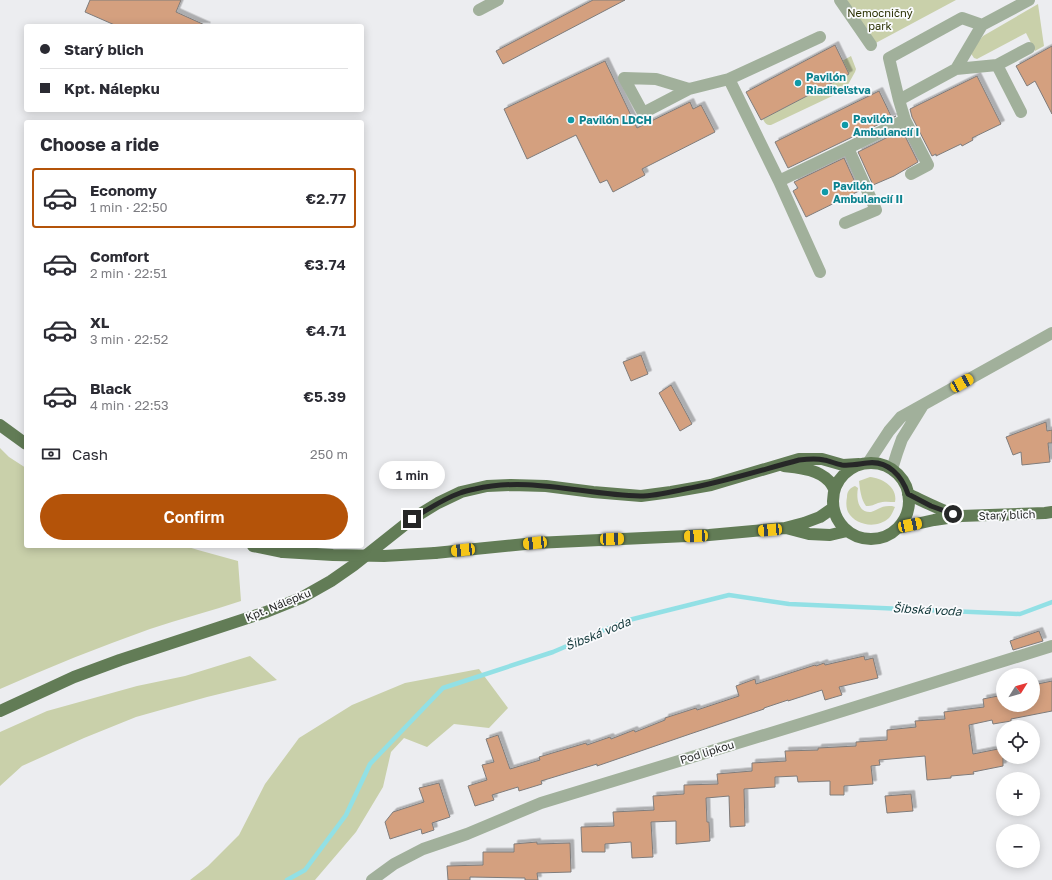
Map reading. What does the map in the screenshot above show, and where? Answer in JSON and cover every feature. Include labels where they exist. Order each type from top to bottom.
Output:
[{"type":"main road","points":[[0,425],[24,443]]},
{"type":"main road","name":"Kpt. Nálepku","points":[[0,711],[74,677],[266,612],[301,598],[331,581],[354,565],[412,519],[438,502],[461,492],[487,486],[512,485],[546,486],[641,496],[711,484],[799,460],[822,459],[843,465],[864,464]]},
{"type":"main road","points":[[877,463],[892,469],[905,484],[908,494],[907,512],[898,528],[889,534],[878,538],[867,539],[847,531],[836,517],[833,508],[832,499],[834,489],[840,478],[848,470],[864,464],[877,463]]},
{"type":"main road","name":"Kpt. Nálepku","points":[[777,466],[805,468],[830,481],[834,489]]},
{"type":"main road","name":"Starý blich","points":[[908,494],[945,512],[961,516]]},
{"type":"main road","points":[[263,548],[283,552],[384,556],[435,553],[535,543],[709,535],[785,528],[820,517],[833,508]]},
{"type":"main road","name":"Starý blich","points":[[898,528],[961,516],[1052,512]]},
{"type":"main road","points":[[785,528],[809,534],[830,535],[847,531]]},
{"type":"street","points":[[479,10],[498,0]]},
{"type":"street","points":[[840,0],[871,46]]},
{"type":"street","points":[[956,69],[982,25],[1029,0]]},
{"type":"street","points":[[911,174],[928,165],[905,120],[889,58],[962,18],[982,25]]},
{"type":"street","points":[[689,88],[656,79],[624,78],[643,113],[689,88],[729,79],[820,36]]},
{"type":"street","points":[[899,100],[956,69],[997,65],[1029,48]]},
{"type":"street","points":[[997,65],[1021,112]]},
{"type":"street","points":[[729,79],[779,181],[820,272]]},
{"type":"street","points":[[779,181],[905,120]]},
{"type":"street","points":[[845,223],[876,210],[848,148]]},
{"type":"street","points":[[864,464],[901,417],[1052,333]]},
{"type":"street","points":[[892,469],[902,439],[923,404]]},
{"type":"street","name":"Pod lipkou","points":[[372,880],[394,864],[423,849],[467,834],[541,803],[1052,646]]},
{"type":"green space","name":"Nemocničný park","points":[[847,0],[956,0],[872,45]]},
{"type":"green space","points":[[1038,4],[1044,46],[1035,51],[1026,33],[977,59],[974,58],[970,52],[983,36]]},
{"type":"green space","points":[[851,56],[856,69],[845,90],[771,125],[765,123],[763,119],[849,74],[842,61]]},
{"type":"green space","points":[[0,448],[9,457],[24,467],[24,548],[192,548],[238,561],[241,601],[161,625],[93,650],[0,689]]},
{"type":"green space","points":[[870,477],[884,481],[892,488],[895,502],[882,502],[872,506],[866,506],[860,491],[859,481]]},
{"type":"green space","points":[[855,486],[858,488],[857,496],[859,504],[863,510],[871,512],[884,506],[895,507],[889,518],[879,524],[873,525],[861,523],[852,517],[847,510],[846,501],[848,491]]},
{"type":"green space","points":[[250,656],[277,680],[207,697],[136,717],[84,738],[22,766],[0,786],[0,732],[47,711],[137,686],[185,676]]},
{"type":"green space","points":[[479,669],[508,708],[489,728],[454,724],[427,747],[404,738],[391,752],[383,787],[356,832],[315,880],[190,880],[208,866],[239,835],[265,784],[299,738],[352,705],[405,683]]},
{"type":"building","points":[[90,0],[181,0],[176,12],[203,24],[112,24],[85,12]]},
{"type":"building","points":[[593,0],[625,0],[503,64],[496,51]]},
{"type":"building","name":"Pavilón Riaditeľstva","points":[[835,45],[849,74],[761,120],[746,92]]},
{"type":"building","points":[[1052,46],[1052,114],[1035,81],[1027,86],[1016,66]]},
{"type":"building","name":"Pavilón LDCH","points":[[605,61],[637,128],[690,102],[693,109],[701,105],[715,132],[642,169],[645,175],[613,192],[607,180],[600,183],[576,135],[527,159],[504,109]]},
{"type":"building","points":[[977,76],[1001,124],[972,138],[973,140],[962,146],[961,144],[936,156],[936,154],[932,156],[912,117],[910,109]]},
{"type":"building","name":"Pavilón Ambulancií I","points":[[879,91],[892,118],[788,168],[775,142]]},
{"type":"building","points":[[902,130],[918,162],[894,176],[873,185],[858,152]]},
{"type":"building","name":"Pavilón Ambulancií II","points":[[844,158],[859,191],[806,217],[793,191],[798,188],[794,182]]},
{"type":"building","points":[[641,355],[648,374],[631,381],[623,362]]},
{"type":"building","points":[[671,385],[692,424],[680,431],[659,393]]},
{"type":"building","points":[[1046,422],[1047,431],[1052,430],[1052,443],[1048,443],[1050,462],[1022,465],[1021,452],[1013,455],[1006,437]]},
{"type":"building","points":[[1039,631],[1043,641],[1013,650],[1010,641]]},
{"type":"building","points":[[864,656],[865,660],[873,658],[878,678],[839,687],[842,695],[825,700],[822,690],[788,700],[597,766],[597,764],[541,781],[542,784],[519,791],[518,787],[492,795],[494,800],[475,806],[468,786],[487,780],[482,765],[494,762],[486,739],[498,735],[510,769],[540,760],[539,757],[586,743],[587,745],[610,737],[611,739],[634,730],[635,732],[665,720],[665,718],[696,708],[697,710],[739,696],[736,686],[755,679],[756,684],[815,665],[824,663],[825,665]]},
{"type":"building","points":[[1052,681],[1052,711],[1011,720],[996,720],[996,724],[993,724],[992,720],[969,725],[973,754],[996,749],[996,764],[1003,764],[1003,766],[973,772],[974,774],[927,780],[925,756],[879,760],[880,765],[871,766],[873,784],[844,786],[844,795],[830,795],[830,781],[798,782],[797,776],[775,777],[775,787],[744,789],[745,826],[730,827],[729,796],[706,798],[707,822],[709,822],[710,841],[676,844],[676,821],[651,822],[653,857],[632,858],[631,842],[605,844],[605,852],[582,852],[581,827],[614,826],[613,812],[654,810],[653,796],[684,794],[684,785],[718,784],[717,774],[752,771],[752,763],[786,761],[785,751],[818,750],[818,748],[856,746],[856,742],[887,740],[887,730],[916,727],[915,721],[945,719],[944,712],[984,707],[983,699],[996,696],[996,712],[1040,712],[1040,684]]},
{"type":"building","points":[[439,783],[450,817],[432,823],[434,830],[422,834],[421,829],[390,839],[385,822],[393,812],[424,802],[419,788]]},
{"type":"building","points":[[911,794],[913,811],[887,813],[885,796]]},
{"type":"building","points":[[537,842],[537,844],[570,843],[571,872],[537,873],[538,880],[525,880],[525,878],[470,877],[470,880],[448,880],[447,866],[483,865],[483,852],[514,852],[514,844]]},
{"type":"waterway","name":"Šibská voda","points":[[287,880],[305,870],[346,815],[370,764],[443,688],[553,652],[625,621],[729,595],[789,604],[1020,614],[1052,602]]},
{"type":"place","name":"Pavilón Riaditeľstva","points":[[798,83]]},
{"type":"place","name":"Pavilón LDCH","points":[[571,120]]},
{"type":"place","name":"Pavilón Ambulancií I","points":[[845,125]]},
{"type":"place","name":"Pavilón Ambulancií II","points":[[825,192]]},
{"type":"route","points":[[412,519],[438,502],[461,492],[487,486],[546,486],[641,496],[711,484],[799,460],[811,459],[822,459],[843,465],[877,463],[885,465],[899,476],[905,484],[908,494],[931,506],[953,514]]}]
